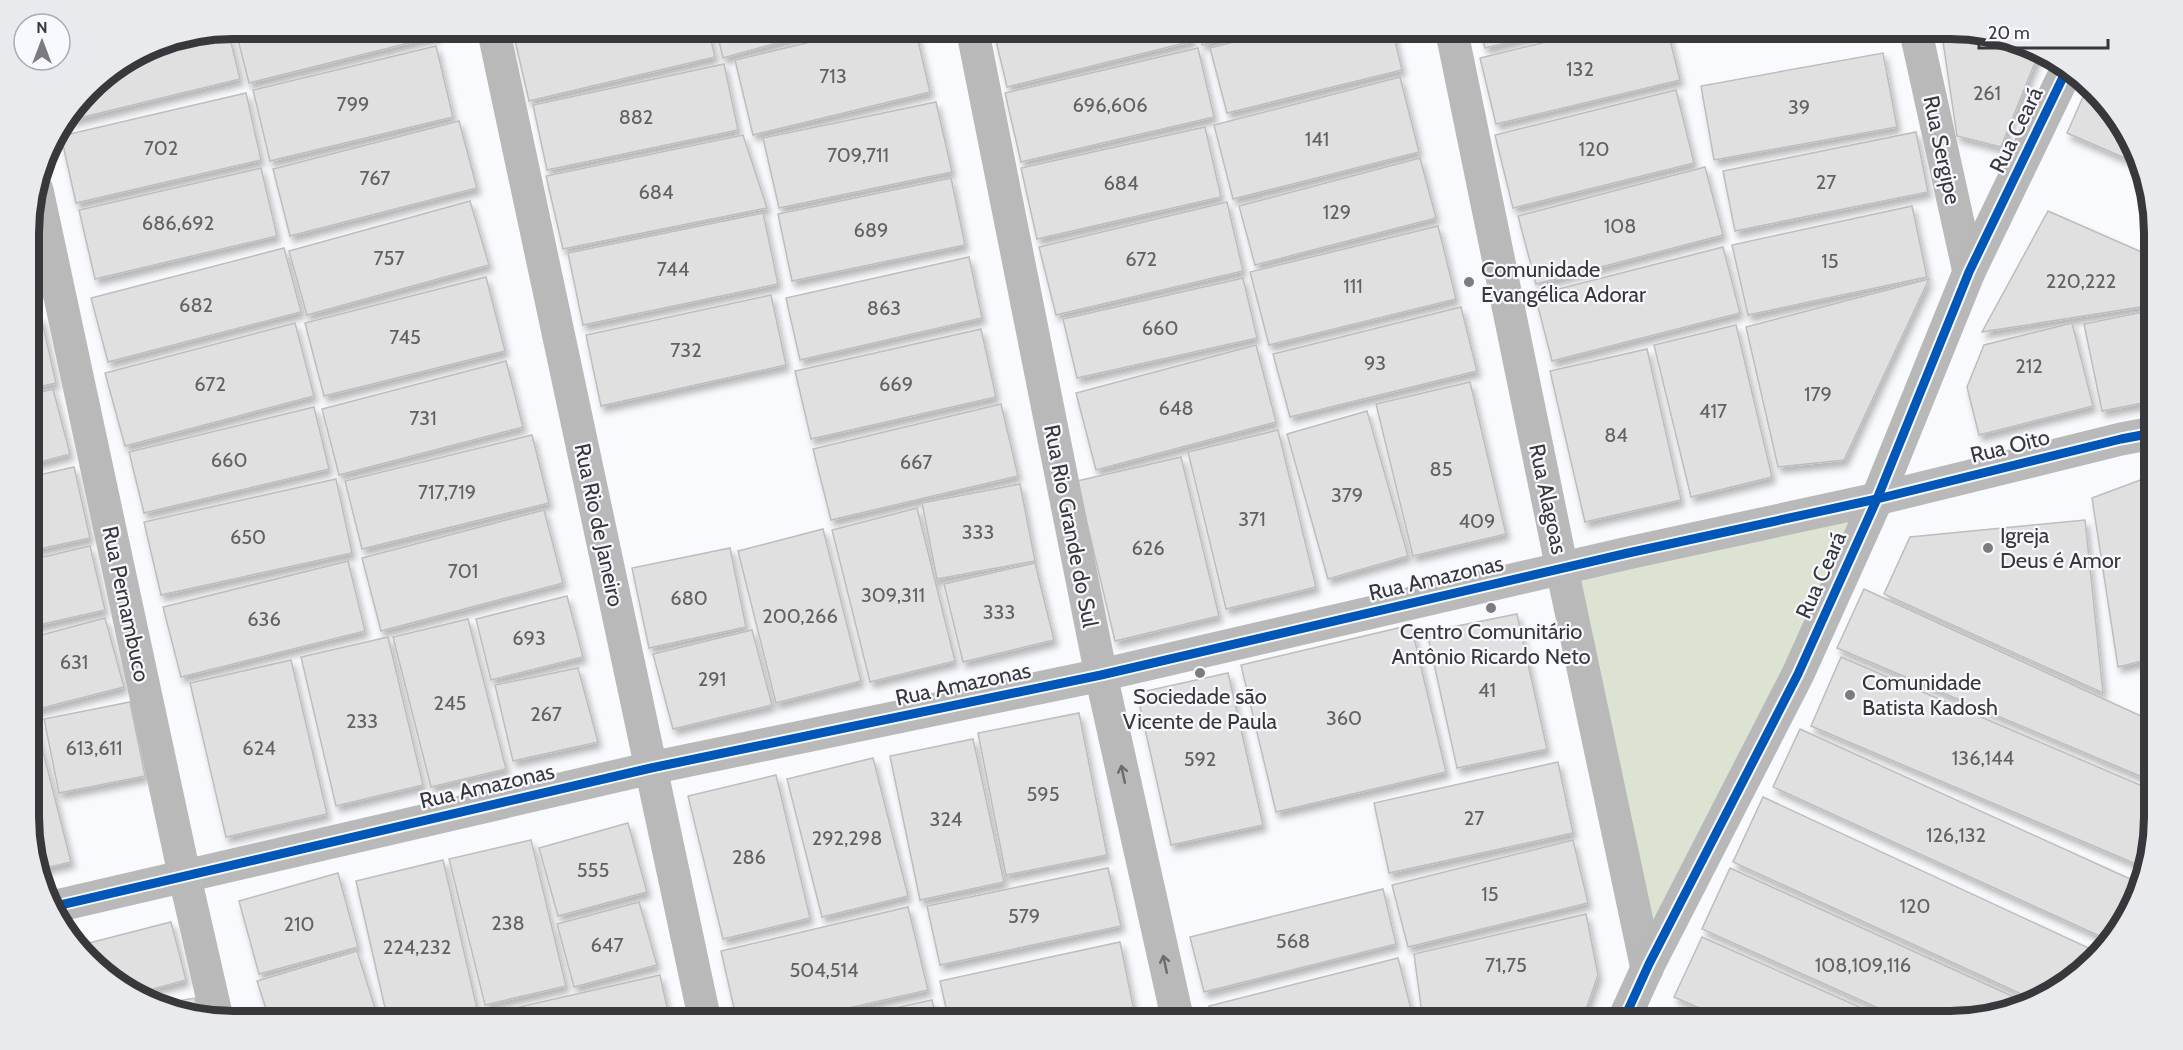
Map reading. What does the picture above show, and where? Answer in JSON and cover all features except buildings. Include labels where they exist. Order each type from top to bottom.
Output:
[{"type":"street","name":"Rua Rio de Janeiro","points":[[495,39],[703,1011]]},
{"type":"street","name":"Rua Rio Grande do Sul","points":[[974,39],[1101,675],[1176,1011]]},
{"type":"street","name":"Rua Alagoas","points":[[1453,39],[1647,969]]},
{"type":"street","name":"Rua Sergipe","points":[[1917,39],[1969,272]]},
{"type":"street","name":"Rua Ceará","points":[[1628,1011],[1798,674],[1876,499],[1969,272],[2064,76]]},
{"type":"street","name":"Rua Pernambuco","points":[[41,208],[215,1010]]},
{"type":"street","name":"Rua Oito","points":[[1876,499],[2144,435]]},
{"type":"street","name":"Rua Amazonas","points":[[61,905],[185,878],[651,768],[1101,675],[1562,568],[1876,499]]},
{"type":"green space","points":[[1877,499],[1647,969],[1562,569]]},
{"type":"cycle path","points":[[1628,1011],[1649,964],[1798,674],[1877,499],[1969,272],[2064,76]]},
{"type":"cycle path","points":[[61,905],[651,768],[1101,675],[1628,553],[1877,499],[2144,435]]},
{"type":"place","name":"Comunidade Evangélica Adorar","points":[[1469,282]]},
{"type":"place","name":"Igreja Deus é Amor","points":[[1988,548]]},
{"type":"place","name":"Centro Comunitário Antônio Ricardo Neto","points":[[1491,608]]},
{"type":"place","name":"Sociedade são Vicente de Paula","points":[[1200,673]]},
{"type":"place","name":"Comunidade Batista Kadosh","points":[[1850,695]]}]
